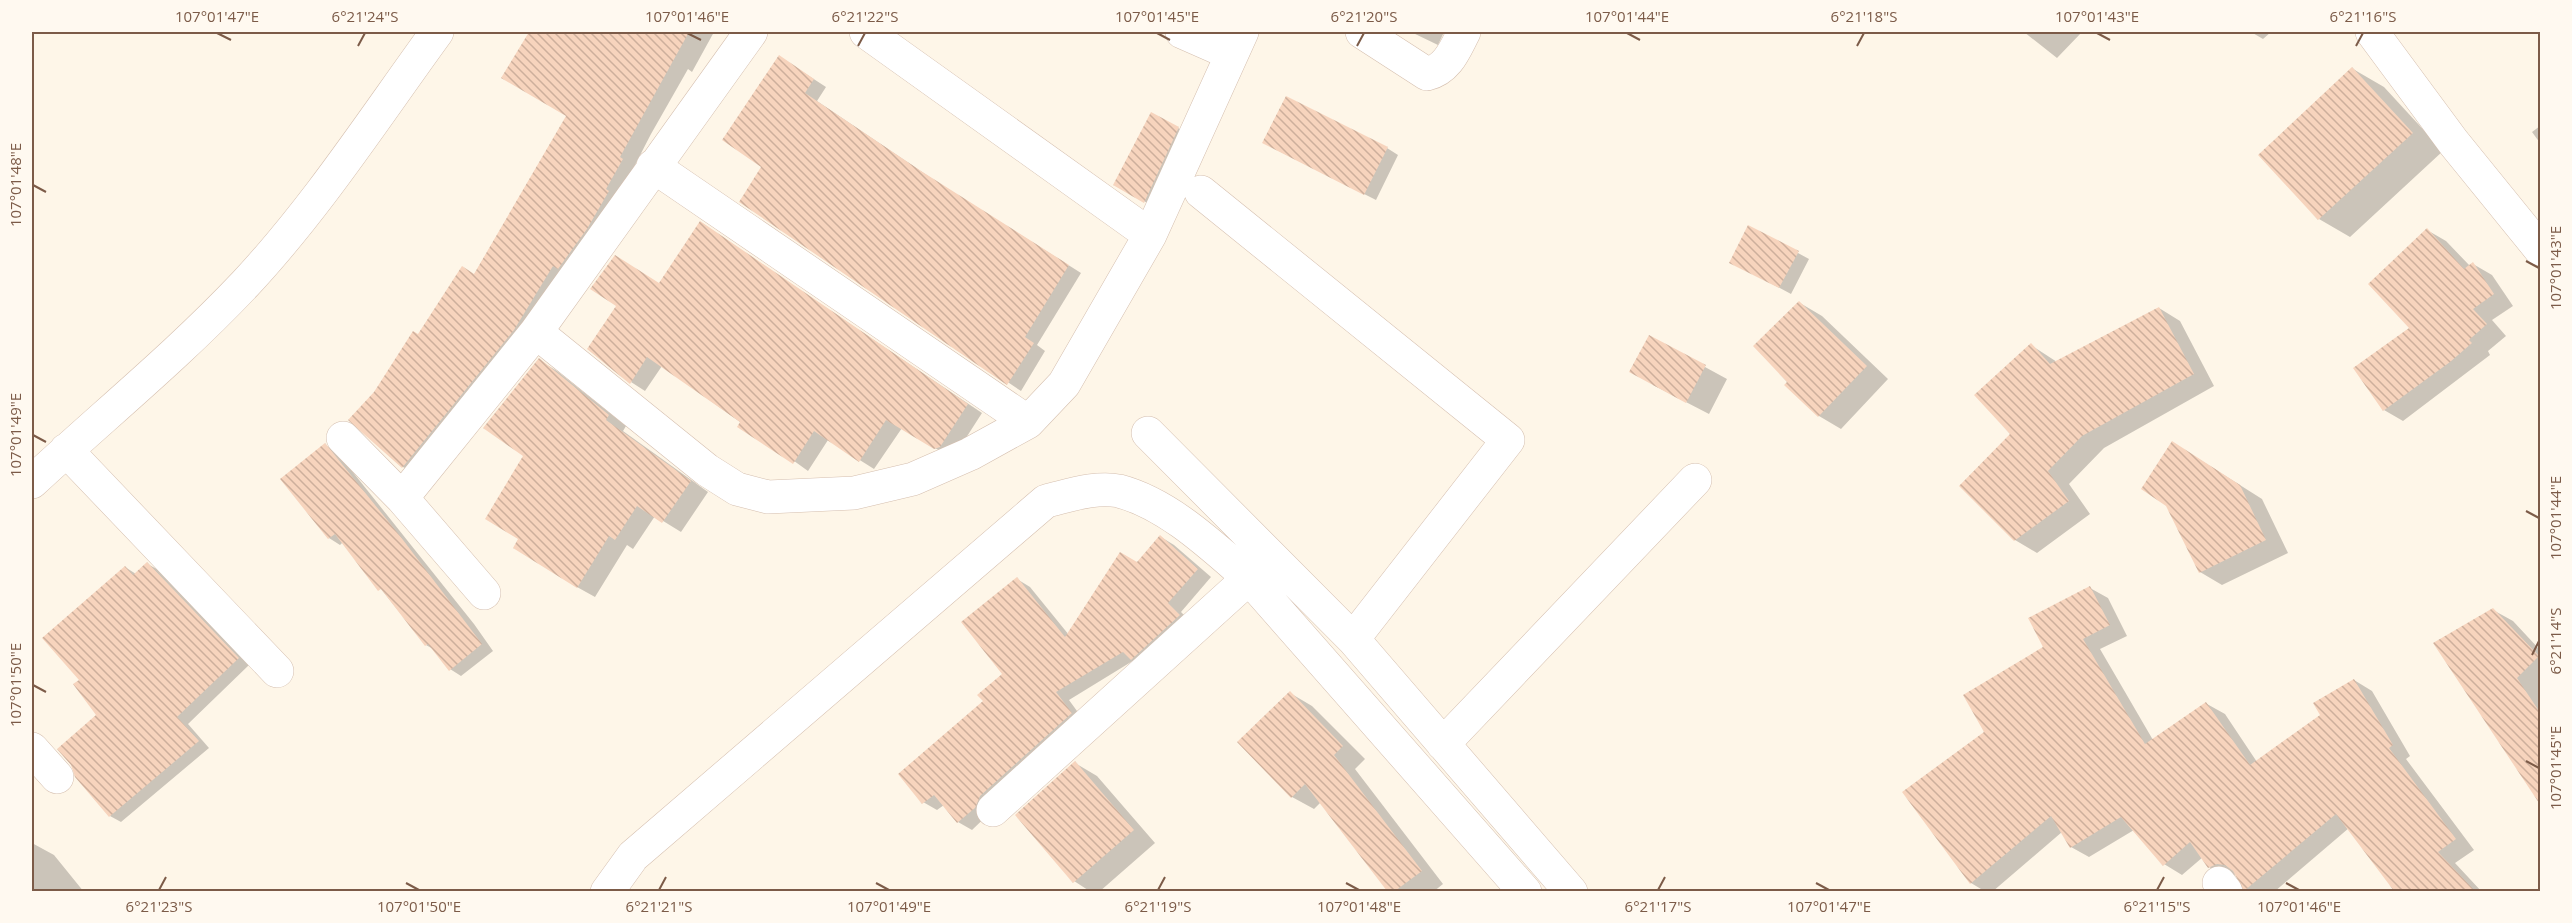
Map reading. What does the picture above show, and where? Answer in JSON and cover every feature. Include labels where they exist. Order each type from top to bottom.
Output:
[{"type":"street","points":[[32,482],[165,363],[245,284],[313,204],[437,32]]},
{"type":"street","points":[[402,498],[536,332],[653,165],[751,32]]},
{"type":"street","points":[[866,32],[1150,236]]},
{"type":"street","points":[[536,332],[707,470],[736,489],[768,497],[854,494],[913,479],[970,454],[1028,422],[1064,384],[1150,236],[1237,43],[1182,32]]},
{"type":"street","points":[[1362,32],[1428,74],[1438,71],[1449,61],[1464,32]]},
{"type":"street","points":[[2372,32],[2454,143],[2541,249]]},
{"type":"street","points":[[653,165],[1028,422]]},
{"type":"street","points":[[1201,192],[1508,440],[1353,639]]},
{"type":"street","points":[[1148,433],[1353,639],[1571,891]]},
{"type":"street","points":[[343,438],[402,498],[484,593]]},
{"type":"street","points":[[66,450],[277,671]]},
{"type":"street","points":[[1443,744],[1695,480]]},
{"type":"street","points":[[607,891],[633,856],[1046,501],[1080,492],[1118,491],[1157,507],[1204,539],[1249,578],[1525,891]]},
{"type":"street","points":[[993,810],[1249,578]]},
{"type":"street","points":[[32,748],[57,777]]},
{"type":"building","points":[[529,32],[689,32],[620,157],[623,159],[606,189],[609,191],[587,229],[558,269],[553,266],[514,330],[402,468],[348,420],[374,392],[413,331],[418,334],[462,266],[474,274],[566,116],[501,78]]},
{"type":"building","points":[[779,55],[814,79],[805,93],[921,171],[1069,265],[1025,337],[1034,343],[1007,385],[739,202],[761,167],[722,140]]},
{"type":"building","points":[[2352,67],[2413,133],[2318,220],[2258,155]]},
{"type":"building","points":[[1286,96],[1388,147],[1364,195],[1262,143]]},
{"type":"building","points":[[1151,112],[1179,127],[1144,203],[1113,185]]},
{"type":"building","points":[[700,221],[968,404],[940,447],[934,449],[886,420],[859,462],[814,431],[793,464],[737,427],[740,422],[647,357],[630,384],[587,349],[616,306],[590,289],[615,255],[659,283]]},
{"type":"building","points":[[1748,225],[1799,251],[1779,288],[1729,263]]},
{"type":"building","points":[[2427,228],[2464,269],[2473,262],[2494,294],[2473,309],[2487,324],[2469,340],[2472,343],[2450,362],[2383,411],[2353,368],[2409,328],[2368,284]]},
{"type":"building","points":[[1799,301],[1867,366],[1818,417],[1784,385],[1787,382],[1753,346]]},
{"type":"building","points":[[2159,307],[2194,374],[2082,436],[2048,471],[2069,501],[2014,541],[1959,486],[2010,434],[1974,395],[2031,343],[2050,364]]},
{"type":"building","points":[[1649,335],[1706,365],[1686,403],[1629,372]]},
{"type":"building","points":[[539,358],[609,415],[606,420],[691,481],[662,523],[637,506],[615,540],[609,536],[577,588],[513,548],[518,539],[485,519],[523,456],[483,428]]},
{"type":"building","points":[[2172,441],[2240,485],[2266,540],[2199,573],[2166,506],[2141,489]]},
{"type":"building","points":[[325,443],[400,536],[482,644],[449,671],[428,644],[425,646],[381,589],[378,591],[335,534],[328,539],[280,479]]},
{"type":"building","points":[[1160,535],[1198,569],[1168,603],[1180,615],[1131,660],[1123,652],[1056,692],[1072,713],[980,796],[975,808],[957,823],[934,795],[922,804],[898,774],[983,701],[977,695],[1002,674],[961,622],[1017,577],[1065,637],[1120,552],[1137,562]]},
{"type":"building","points":[[147,562],[239,658],[177,717],[199,741],[109,817],[75,777],[71,765],[57,749],[96,715],[73,684],[79,680],[42,638],[125,566],[133,575]]},
{"type":"building","points":[[2090,586],[2110,625],[2083,639],[2145,744],[2206,702],[2250,765],[2320,715],[2313,703],[2354,679],[2393,745],[2389,748],[2456,839],[2438,852],[2475,891],[2394,891],[2336,814],[2244,891],[2233,871],[2225,865],[2217,864],[2208,868],[2190,842],[2163,866],[2121,817],[2070,848],[2051,816],[1970,884],[1902,792],[1984,732],[1963,695],[2043,647],[2028,618]]},
{"type":"building","points":[[2493,608],[2539,656],[2517,678],[2541,714],[2541,806],[2433,643]]},
{"type":"building","points":[[1290,691],[1343,746],[1334,755],[1422,871],[1395,891],[1387,891],[1305,784],[1291,798],[1237,742]]},
{"type":"building","points":[[1075,761],[1134,830],[1073,883],[1015,815]]}]
